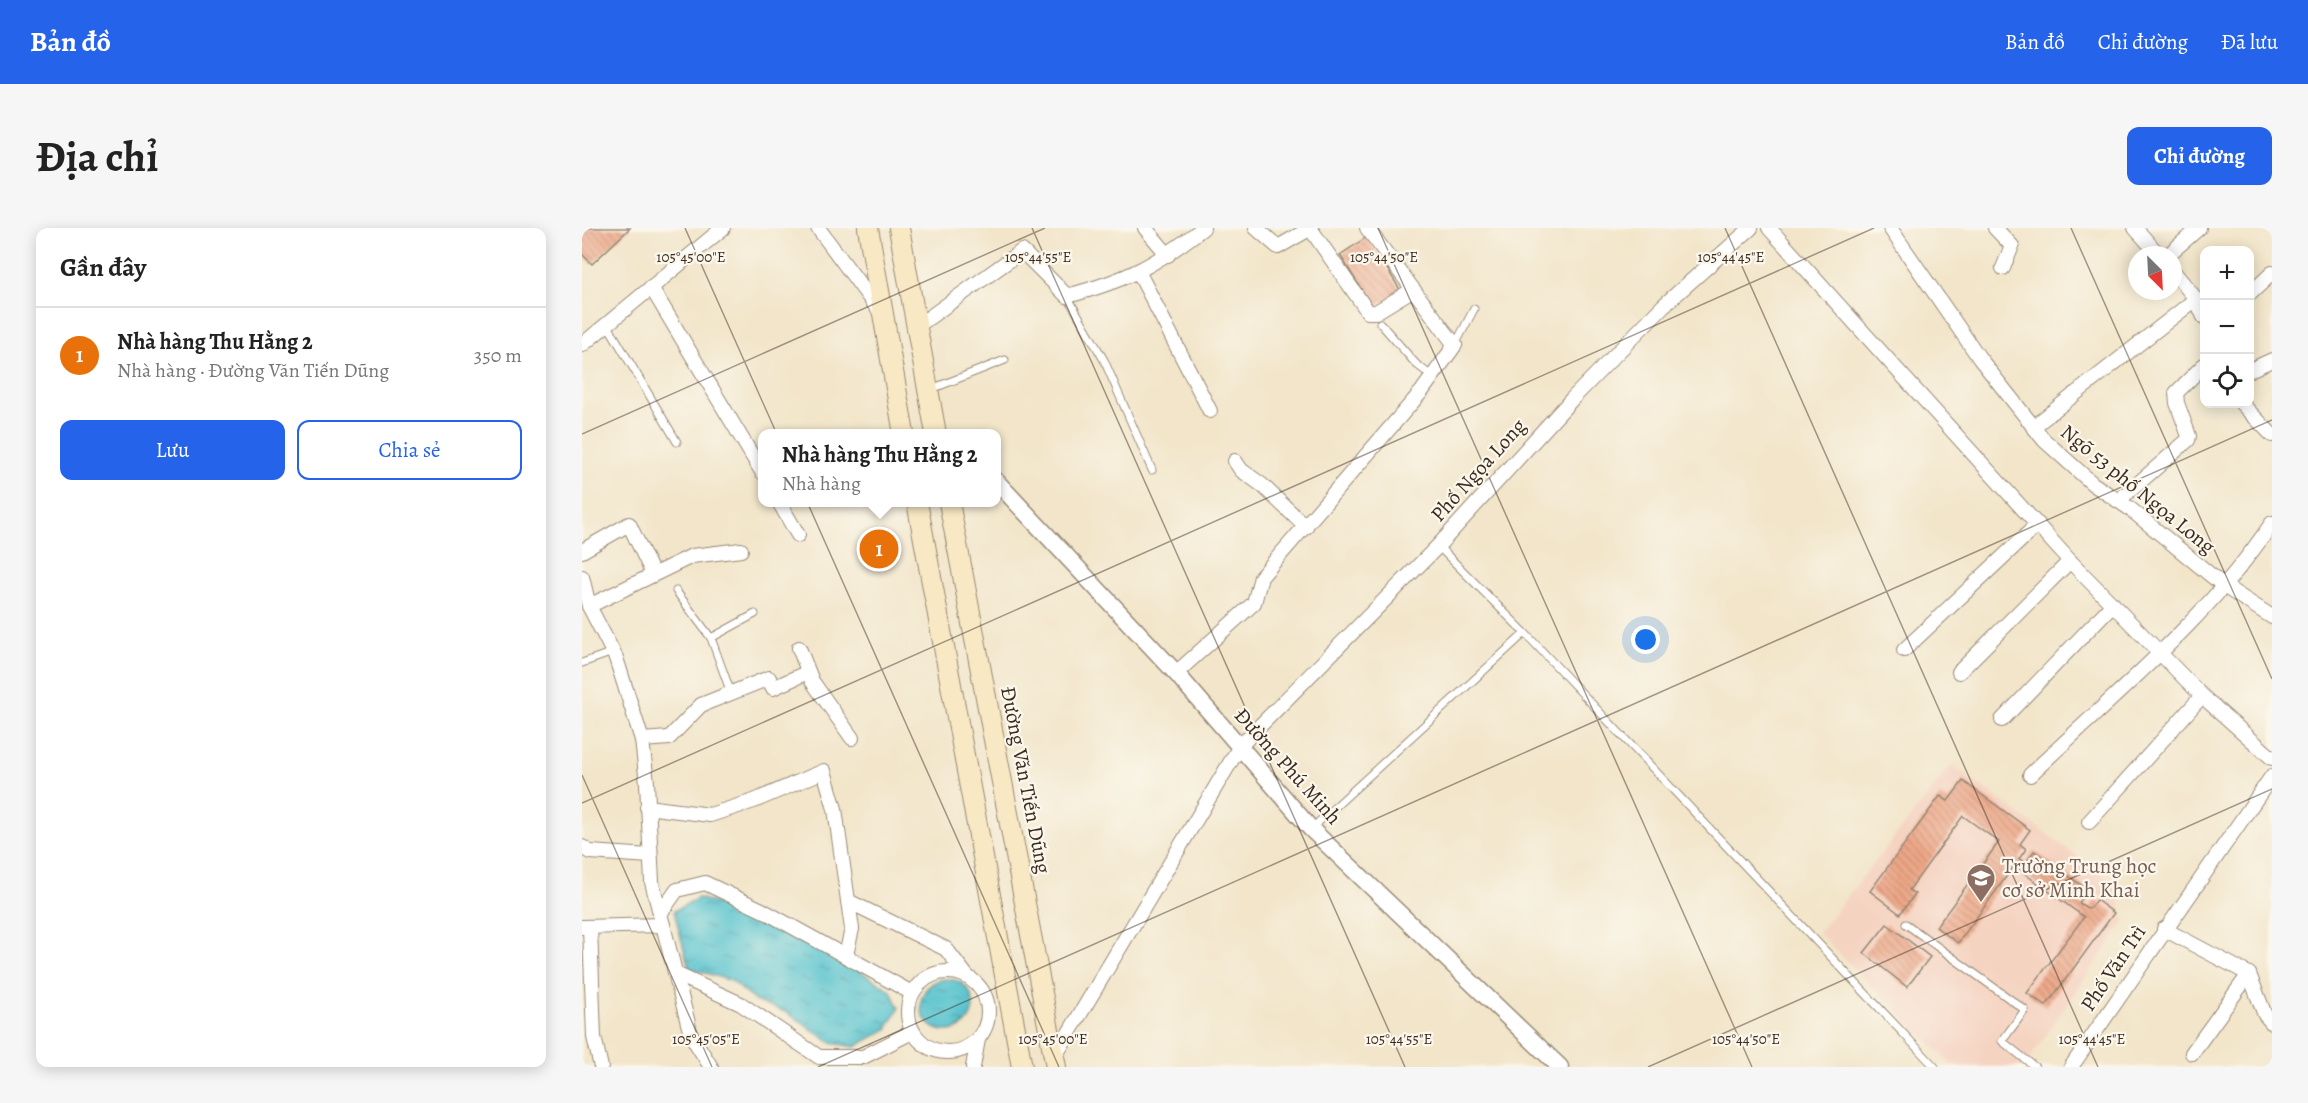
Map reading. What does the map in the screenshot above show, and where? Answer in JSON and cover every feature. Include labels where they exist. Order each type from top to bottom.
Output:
[{"type":"main road","points":[[868,228],[903,429]]},
{"type":"main road","points":[[899,228],[927,391],[936,429]]},
{"type":"main road","points":[[918,507],[1022,1067]]},
{"type":"main road","name":"Đường Văn Tiến Dũng","points":[[950,507],[1055,1062]]},
{"type":"street","points":[[582,345],[723,228]]},
{"type":"street","points":[[818,228],[883,316]]},
{"type":"street","points":[[1144,228],[1168,255]]},
{"type":"street","points":[[916,327],[1022,251],[1067,296],[1140,273],[1203,228]]},
{"type":"street","points":[[1256,228],[1276,247],[1310,228],[1368,312],[1376,312],[1413,290]]},
{"type":"street","points":[[1176,673],[1254,603],[1261,577],[1432,377],[1455,345],[1367,228]]},
{"type":"street","name":"Phố Ngọa Long","points":[[1055,1062],[1240,746],[1438,546],[1580,390],[1663,306],[1751,228]]},
{"type":"street","points":[[1769,228],[1926,405],[2070,561],[2162,652],[2202,696],[2272,758]]},
{"type":"street","name":"Ngõ 53 phố Ngọa Long","points":[[1890,228],[1980,359],[2044,440],[2093,484],[2118,501],[2224,586],[2272,618]]},
{"type":"street","points":[[1995,228],[2012,246],[2003,268]]},
{"type":"street","points":[[2135,228],[2151,246]]},
{"type":"street","points":[[2178,246],[2199,228]]},
{"type":"street","points":[[1140,273],[1210,411]]},
{"type":"street","points":[[2254,290],[2272,273]]},
{"type":"street","points":[[2182,282],[2200,307]]},
{"type":"street","points":[[651,287],[758,465]]},
{"type":"street","points":[[2033,427],[2196,299]]},
{"type":"street","points":[[2254,368],[2272,360]]},
{"type":"street","points":[[2118,501],[2189,439],[2175,396],[2186,380],[2200,369]]},
{"type":"street","points":[[2246,408],[2272,435]]},
{"type":"street","points":[[1235,461],[1241,470],[1262,485],[1306,527]]},
{"type":"street","name":"Đường Phú Minh","points":[[1001,486],[1176,673],[1311,829],[1560,1067]]},
{"type":"street","points":[[782,507],[798,535]]},
{"type":"street","points":[[2030,776],[2162,652],[2224,586],[2272,523]]},
{"type":"street","points":[[582,551],[629,524],[653,574]]},
{"type":"street","points":[[1904,650],[2038,524]]},
{"type":"street","points":[[589,606],[692,556],[741,550]]},
{"type":"street","points":[[1959,672],[2070,561]]},
{"type":"street","points":[[582,576],[589,606],[613,652],[642,740],[647,783],[652,882],[692,1035],[711,1067]]},
{"type":"street","points":[[2002,720],[2113,604]]},
{"type":"street","points":[[799,648],[808,672],[852,738]]},
{"type":"street","points":[[642,740],[669,738],[701,705],[769,678],[773,688],[808,672]]},
{"type":"street","points":[[2089,822],[2202,696]]},
{"type":"street","points":[[647,807],[710,815],[753,801],[824,771],[835,809],[852,929],[846,955]]},
{"type":"street","name":"Phố Văn Trì","points":[[2073,1066],[2164,929],[2272,776]]},
{"type":"street","points":[[582,848],[590,852],[650,856]]},
{"type":"street","points":[[661,919],[677,890],[705,883],[846,955],[912,993]]},
{"type":"street","points":[[848,901],[946,949],[966,975],[979,984],[987,998],[989,1013],[986,1027],[978,1039],[963,1050],[944,1053],[925,1046],[912,1032],[908,1019],[912,993],[922,981],[935,973],[951,971],[966,975]]},
{"type":"street","points":[[601,1067],[594,1037],[586,927],[661,919]]},
{"type":"street","points":[[2164,929],[2249,974],[2265,1015],[2272,1023]]},
{"type":"street","points":[[676,974],[741,1004],[817,1062],[863,1057],[912,1032]]},
{"type":"street","points":[[2192,1053],[2249,974]]},
{"type":"street","points":[[989,1013],[1015,1026]]},
{"type":"street","points":[[973,1067],[978,1039]]},
{"type":"lane","points":[[1067,296],[1104,360],[1152,470]]},
{"type":"lane","points":[[1455,345],[1474,309]]},
{"type":"lane","points":[[1380,323],[1416,364],[1432,377]]},
{"type":"lane","points":[[607,324],[677,442]]},
{"type":"lane","points":[[927,391],[1005,360]]},
{"type":"lane","points":[[1438,546],[1525,633],[1935,1067]]},
{"type":"lane","points":[[676,591],[711,638],[731,693]]},
{"type":"lane","points":[[711,638],[755,615]]},
{"type":"lane","points":[[1311,829],[1525,633]]},
{"type":"lane","points":[[582,663],[613,652]]},
{"type":"lane","points":[[1906,924],[2025,1010],[2002,1041],[2035,1067]]},
{"type":"shaded area","name":"Trường Trung học cơ sở Minh Khai","points":[[1952,765],[2116,885],[2124,922],[2024,1067],[1954,1067],[1818,933]]},
{"type":"water","points":[[698,898],[761,917],[817,944],[890,990],[899,1008],[887,1029],[855,1047],[832,1043],[786,1012],[755,1001],[732,981],[689,968],[674,911]]},
{"type":"water","points":[[947,979],[957,981],[965,987],[971,995],[973,1005],[971,1015],[965,1023],[957,1029],[947,1031],[937,1029],[929,1023],[923,1015],[921,1005],[923,995],[929,987],[937,981]]},
{"type":"building","points":[[582,228],[630,228],[592,264],[582,254]]},
{"type":"building","points":[[1367,237],[1401,291],[1373,308],[1340,255]]},
{"type":"building","points":[[1963,781],[2030,830],[2020,844],[2026,849],[2019,859],[2026,863],[2034,851],[2088,890],[2079,903],[2089,909],[2096,900],[2114,913],[2046,1006],[2027,993],[2084,917],[2014,866],[1958,943],[1936,927],[1999,842],[1963,816],[1909,890],[1915,894],[1900,914],[1870,891],[1940,796],[1948,801]]},
{"type":"building","points":[[1887,924],[1930,957],[1907,987],[1864,953]]},
{"type":"place","name":"Nhà hàng Thu Hằng 2","points":[[879,549]]},
{"type":"place","name":"Trường Trung học cơ sở Minh Khai","points":[[1981,904]]}]
